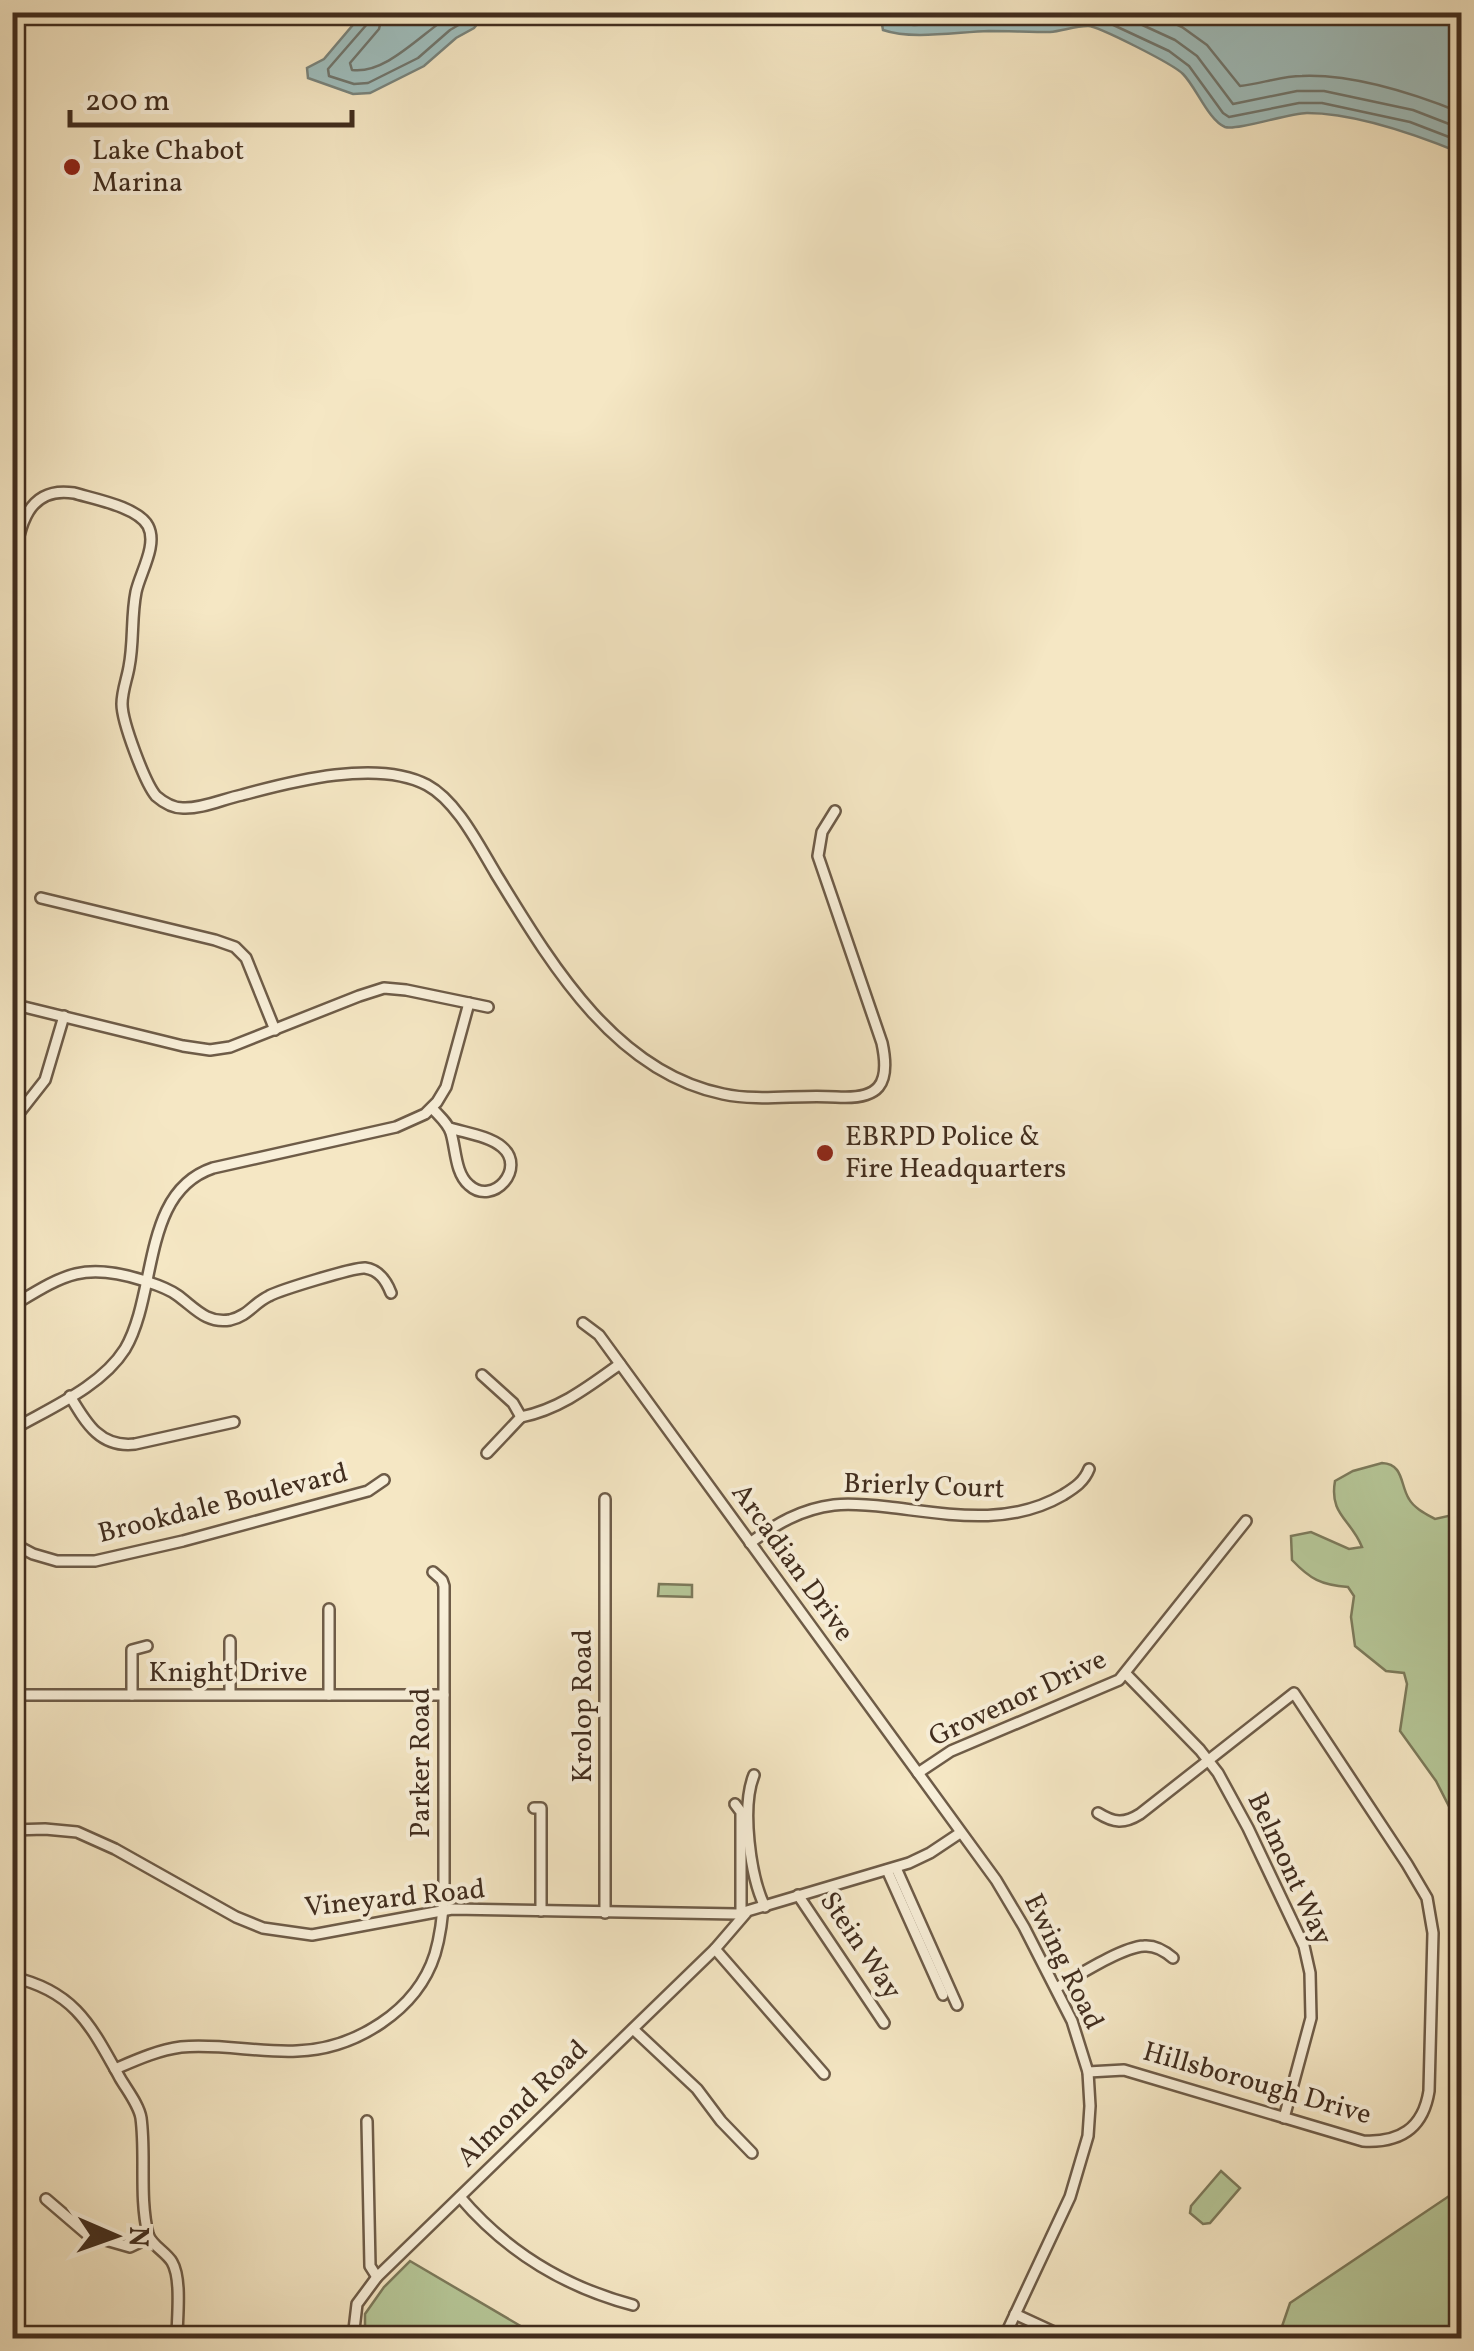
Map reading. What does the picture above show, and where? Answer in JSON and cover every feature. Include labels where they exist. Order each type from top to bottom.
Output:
[{"type":"street","points":[[12,571],[26,515],[48,494],[74,493],[137,514],[146,522],[152,539],[136,591],[130,668],[122,703],[127,727],[153,792],[166,804],[180,808],[294,782],[355,775],[397,776],[427,785],[442,795],[459,817],[530,929],[596,1015],[652,1066],[707,1090],[750,1097],[860,1098],[871,1094],[882,1080],[882,1043],[818,856],[822,832],[834,811]]},
{"type":"street","points":[[41,898],[236,948],[250,966],[275,1030]]},
{"type":"street","points":[[12,1004],[210,1050],[230,1047],[384,988],[488,1006]]},
{"type":"street","points":[[12,1430],[104,1373],[124,1349],[139,1314],[170,1203],[180,1189],[214,1168],[414,1120],[442,1096],[469,1003]]},
{"type":"street","points":[[12,1122],[45,1080],[64,1016]]},
{"type":"street","points":[[432,1108],[450,1128],[460,1170],[469,1186],[491,1191],[504,1184],[511,1168],[506,1151],[495,1143],[450,1128]]},
{"type":"street","points":[[12,1306],[56,1280],[83,1272],[113,1273],[147,1282],[173,1292],[208,1318],[222,1321],[244,1316],[270,1295],[356,1268],[374,1270],[387,1282],[391,1293]]},
{"type":"street","name":"Arcadian Drive","points":[[584,1323],[620,1364],[960,1833]]},
{"type":"street","points":[[487,1453],[521,1417],[558,1405],[620,1364]]},
{"type":"street","points":[[482,1375],[513,1403],[521,1417]]},
{"type":"street","points":[[70,1396],[94,1432],[119,1444],[135,1444],[234,1422]]},
{"type":"street","name":"Brierly Court","points":[[750,1543],[793,1516],[834,1505],[860,1504],[984,1517],[1021,1513],[1070,1491],[1085,1479],[1090,1469]]},
{"type":"street","name":"Brookdale Boulevard","points":[[12,1543],[44,1558],[95,1560],[183,1542],[373,1489],[384,1480]]},
{"type":"street","name":"Krolop Road","points":[[605,1500],[606,1913]]},
{"type":"street","name":"Grovenor Drive","points":[[918,1773],[952,1752],[1098,1690],[1126,1674],[1246,1521]]},
{"type":"street","name":"Parker Road","points":[[115,2069],[182,2047],[301,2051],[344,2042],[392,2014],[424,1978],[435,1954],[443,1910],[444,1586],[432,1572]]},
{"type":"street","points":[[329,1695],[330,1609]]},
{"type":"street","points":[[230,1641],[230,1694]]},
{"type":"street","points":[[132,1695],[132,1650],[147,1646]]},
{"type":"street","name":"Belmont Way","points":[[1126,1674],[1208,1760],[1228,1789],[1299,1934],[1308,1960],[1311,2018],[1284,2118]]},
{"type":"street","name":"Hillsborough Drive","points":[[1088,2072],[1124,2070],[1363,2140],[1383,2142],[1402,2135],[1417,2123],[1427,2103],[1433,1934],[1430,1908],[1422,1888],[1294,1693],[1208,1760]]},
{"type":"street","name":"Knight Drive","points":[[12,1694],[444,1695]]},
{"type":"street","points":[[1098,1813],[1117,1822],[1132,1819],[1208,1760]]},
{"type":"street","points":[[754,1776],[749,1793],[750,1849],[764,1906]]},
{"type":"street","points":[[735,1804],[742,1812],[744,1913],[891,1869],[960,1833]]},
{"type":"street","points":[[534,1808],[541,1808],[541,1911]]},
{"type":"street","name":"Vineyard Road","points":[[12,1830],[78,1832],[236,1917],[263,1928],[312,1935],[462,1908],[718,1916],[744,1913]]},
{"type":"street","name":"Ewing Road","points":[[960,1833],[1002,1890],[1056,1988],[1078,2036],[1088,2072],[1088,2136],[1076,2182],[1004,2338]]},
{"type":"street","points":[[891,1869],[943,1996]]},
{"type":"street","points":[[891,1869],[957,2005]]},
{"type":"street","name":"Stein Way","points":[[798,1895],[884,2023]]},
{"type":"street","name":"Almond Road","points":[[353,2338],[357,2304],[377,2277],[715,1949],[744,1913]]},
{"type":"street","points":[[1056,1988],[1141,1946],[1159,1948],[1173,1958]]},
{"type":"street","points":[[715,1949],[824,2074]]},
{"type":"street","points":[[12,1977],[43,1986],[66,1999],[100,2041],[140,2114],[149,2238],[172,2262],[177,2274],[177,2338]]},
{"type":"street","points":[[632,2030],[696,2089],[752,2154]]},
{"type":"street","points":[[368,2121],[370,2266],[377,2277]]},
{"type":"street","points":[[460,2197],[514,2249],[538,2266],[578,2287],[633,2305]]},
{"type":"street","points":[[46,2198],[88,2235],[130,2247],[149,2238]]},
{"type":"street","points":[[1016,2314],[1067,2338]]},
{"type":"street","points":[[12,2333],[18,2338]]},
{"type":"green space","points":[[1382,1463],[1394,1467],[1411,1502],[1435,1519],[1453,1515],[1460,1504],[1461,1491],[1461,1830],[1436,1781],[1400,1731],[1407,1684],[1404,1673],[1386,1671],[1355,1646],[1351,1617],[1354,1596],[1348,1587],[1317,1580],[1292,1560],[1291,1536],[1311,1532],[1349,1549],[1362,1547],[1335,1502],[1335,1481]]},
{"type":"green space","points":[[659,1584],[692,1585],[692,1597],[658,1596]]},
{"type":"green space","points":[[1221,2171],[1240,2188],[1210,2223],[1203,2224],[1190,2213],[1191,2206]]},
{"type":"green space","points":[[1461,2188],[1461,2338],[1278,2338],[1290,2303]]},
{"type":"green space","points":[[410,2261],[541,2338],[365,2338],[365,2314]]},
{"type":"water","points":[[363,12],[486,13],[474,28],[424,66],[370,93],[353,94],[308,78],[307,68],[324,59]]},
{"type":"water","points":[[880,13],[1461,13],[1461,153],[1386,126],[1326,114],[1299,114],[1225,127],[1214,118],[1183,74],[1151,54],[1088,26],[1050,32],[907,35],[883,30]]},
{"type":"place","name":"Lake Chabot Marina","points":[[72,167]]},
{"type":"place","name":"EBRPD Police & Fire Headquarters","points":[[825,1153]]}]
